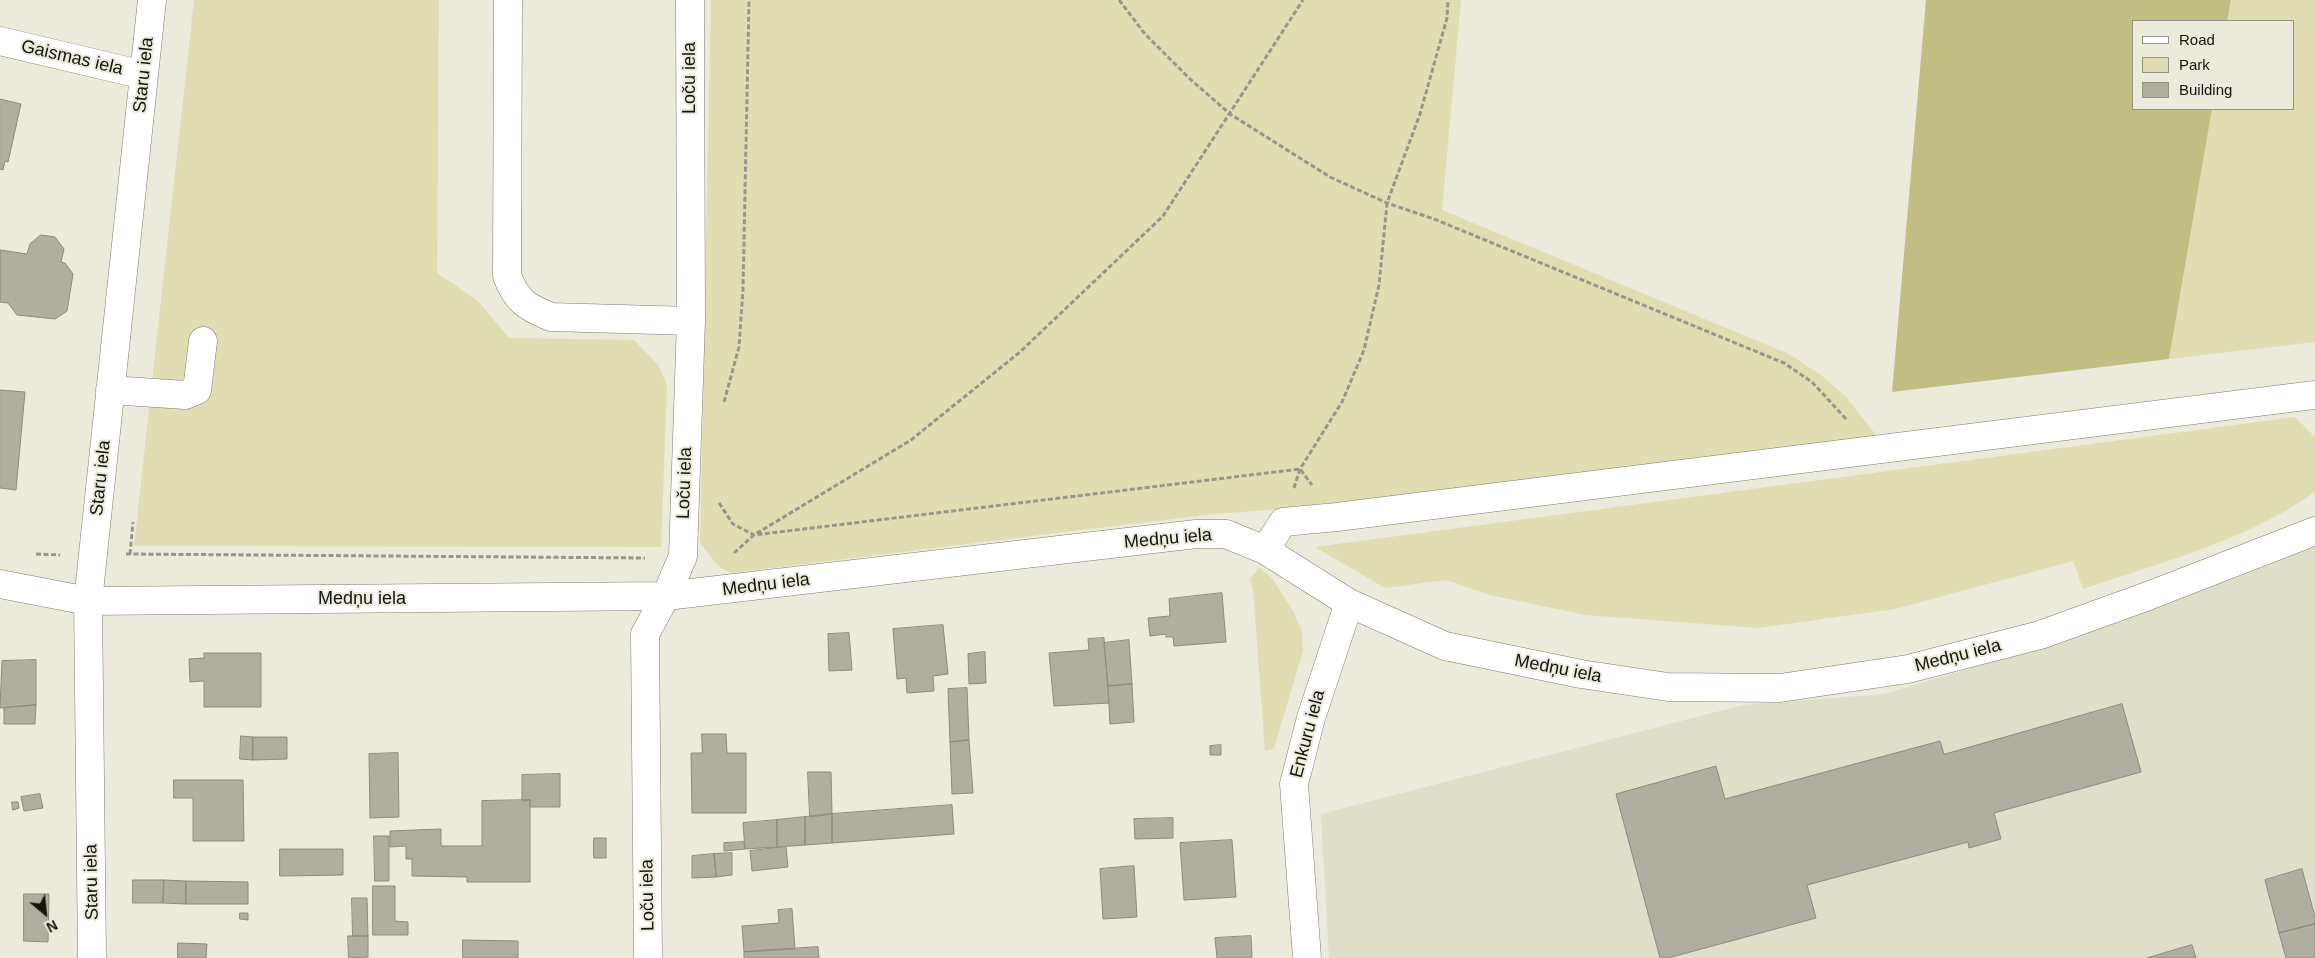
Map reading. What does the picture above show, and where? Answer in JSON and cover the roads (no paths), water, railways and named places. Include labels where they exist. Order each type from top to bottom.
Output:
[{"type":"street","name":"Staru iela","points":[[92,958],[88,600],[152,0]]},
{"type":"street","points":[[508,0],[507,276],[514,294],[530,309],[551,317],[691,321]]},
{"type":"street","name":"Loču iela","points":[[648,958],[645,634],[666,596],[683,556],[691,321],[690,0]]},
{"type":"street","name":"Gaismas iela","points":[[0,41],[144,75]]},
{"type":"street","points":[[110,390],[185,395],[197,390],[203,341]]},
{"type":"street","points":[[1265,550],[1283,522],[1876,451],[2315,395]]},
{"type":"street","name":"Medņu iela","points":[[0,584],[88,600],[666,596],[1196,534],[1226,534],[1265,550],[1349,603],[1445,646],[1581,674],[1668,687],[1780,688],[1908,669],[2040,635],[2148,596],[2315,531]]},
{"type":"street","name":"Enkuru iela","points":[[1307,958],[1294,784],[1310,718],[1349,603]]}]
